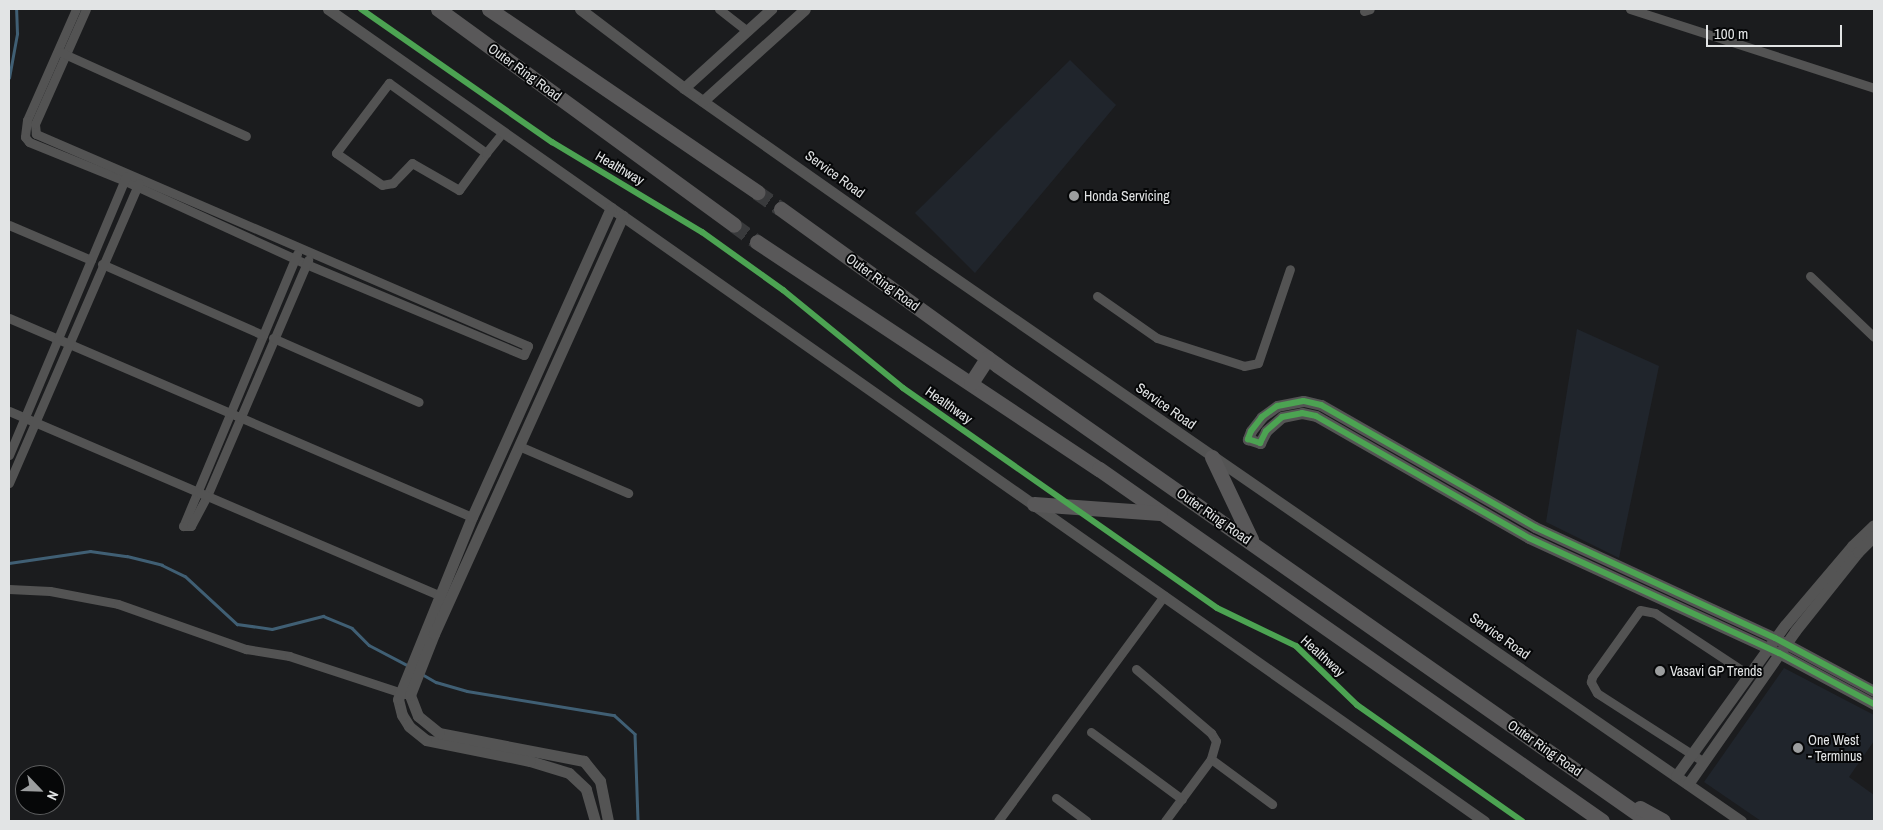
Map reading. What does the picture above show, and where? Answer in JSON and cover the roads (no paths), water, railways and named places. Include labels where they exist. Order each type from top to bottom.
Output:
[{"type":"highway","name":"Outer Ring Road","points":[[438,9],[734,225]]},
{"type":"highway","points":[[489,9],[757,192]]},
{"type":"highway","name":"Outer Ring Road","points":[[781,208],[988,358],[1648,821]]},
{"type":"highway","name":"Outer Ring Road","points":[[757,242],[971,383],[1162,513],[1602,821]]},
{"type":"highway","points":[[971,383],[988,358]]},
{"type":"highway","points":[[1212,457],[1254,544]]},
{"type":"highway","points":[[1034,504],[1162,513]]},
{"type":"highway","points":[[1579,772],[1663,821]]},
{"type":"highway","points":[[1563,795],[1596,821]]},
{"type":"main road","points":[[328,9],[1484,821]]},
{"type":"main road","name":"Service Road","points":[[580,9],[684,88],[1212,457],[1741,821]]},
{"type":"main road","points":[[684,88],[771,9]]},
{"type":"main road","points":[[703,101],[806,9]]},
{"type":"main road","points":[[417,664],[438,596],[611,208]]},
{"type":"main road","points":[[596,821],[586,789],[569,773],[421,737],[402,715],[398,706],[623,216]]},
{"type":"main road","points":[[1874,691],[1535,527],[1328,409],[1303,401],[1285,403],[1262,417],[1248,439],[1260,443],[1270,425],[1288,415],[1309,414],[1530,538],[1777,645],[1874,704]]},
{"type":"main road","points":[[1322,420],[1328,409]]},
{"type":"main road","points":[[1688,784],[1704,762],[1777,645],[1852,546],[1874,525]]},
{"type":"main road","points":[[1676,776],[1749,675],[1874,536]]},
{"type":"main road","points":[[405,694],[418,716],[439,733],[581,760],[600,781],[608,821]]},
{"type":"street","points":[[29,142],[36,134],[35,124],[76,9]]},
{"type":"street","points":[[86,9],[61,52],[27,120],[25,137],[29,142],[126,177]]},
{"type":"street","points":[[719,9],[747,31]]},
{"type":"street","points":[[1630,9],[1874,88]]},
{"type":"street","points":[[61,52],[246,136]]},
{"type":"street","points":[[486,153],[389,82],[336,154],[382,185],[393,183],[412,163],[460,190],[503,132]]},
{"type":"street","points":[[36,134],[306,264],[524,355],[528,346],[312,253],[139,183]]},
{"type":"street","points":[[9,455],[23,417],[126,177]]},
{"type":"street","points":[[9,483],[33,422],[139,183]]},
{"type":"street","points":[[9,225],[92,260]]},
{"type":"street","points":[[300,248],[196,491],[183,526],[191,526],[206,496],[273,338],[312,253]]},
{"type":"street","points":[[102,264],[263,336]]},
{"type":"street","points":[[1097,296],[1157,338],[1244,366],[1258,363],[1290,269]]},
{"type":"street","points":[[1810,276],[1874,337]]},
{"type":"street","points":[[9,318],[230,411],[472,517]]},
{"type":"street","points":[[273,338],[419,402]]},
{"type":"street","points":[[9,411],[438,596]]},
{"type":"street","points":[[519,446],[628,493]]},
{"type":"street","points":[[9,588],[50,591],[118,604],[246,649],[289,656],[405,694]]},
{"type":"street","points":[[998,821],[1166,597]]},
{"type":"street","points":[[1004,821],[1166,597]]},
{"type":"street","points":[[1704,762],[1666,736],[1656,733],[1594,689],[1592,677],[1636,613],[1640,610],[1655,613],[1749,675]]},
{"type":"street","points":[[1136,670],[1211,733],[1216,741],[1211,759],[1166,821]]},
{"type":"street","points":[[1090,732],[1182,799]]},
{"type":"street","points":[[1211,759],[1272,804]]},
{"type":"street","points":[[1056,798],[1086,821]]},
{"type":"waterway","points":[[9,78],[17,34],[16,9]]},
{"type":"waterway","points":[[9,563],[90,551],[127,556],[162,565],[185,576],[237,624],[272,629],[323,616],[352,628],[369,645],[409,666]]},
{"type":"waterway","points":[[422,674],[436,682],[467,691],[614,715],[635,734],[638,821]]},
{"type":"tunnel","points":[[757,192],[781,209]]},
{"type":"tunnel","points":[[734,225],[757,242]]},
{"type":"place","name":"Honda Servicing","points":[[1074,196]]},
{"type":"place","name":"Vasavi GP Trends","points":[[1660,671]]},
{"type":"place","name":"One West - Terminus","points":[[1798,748]]}]
